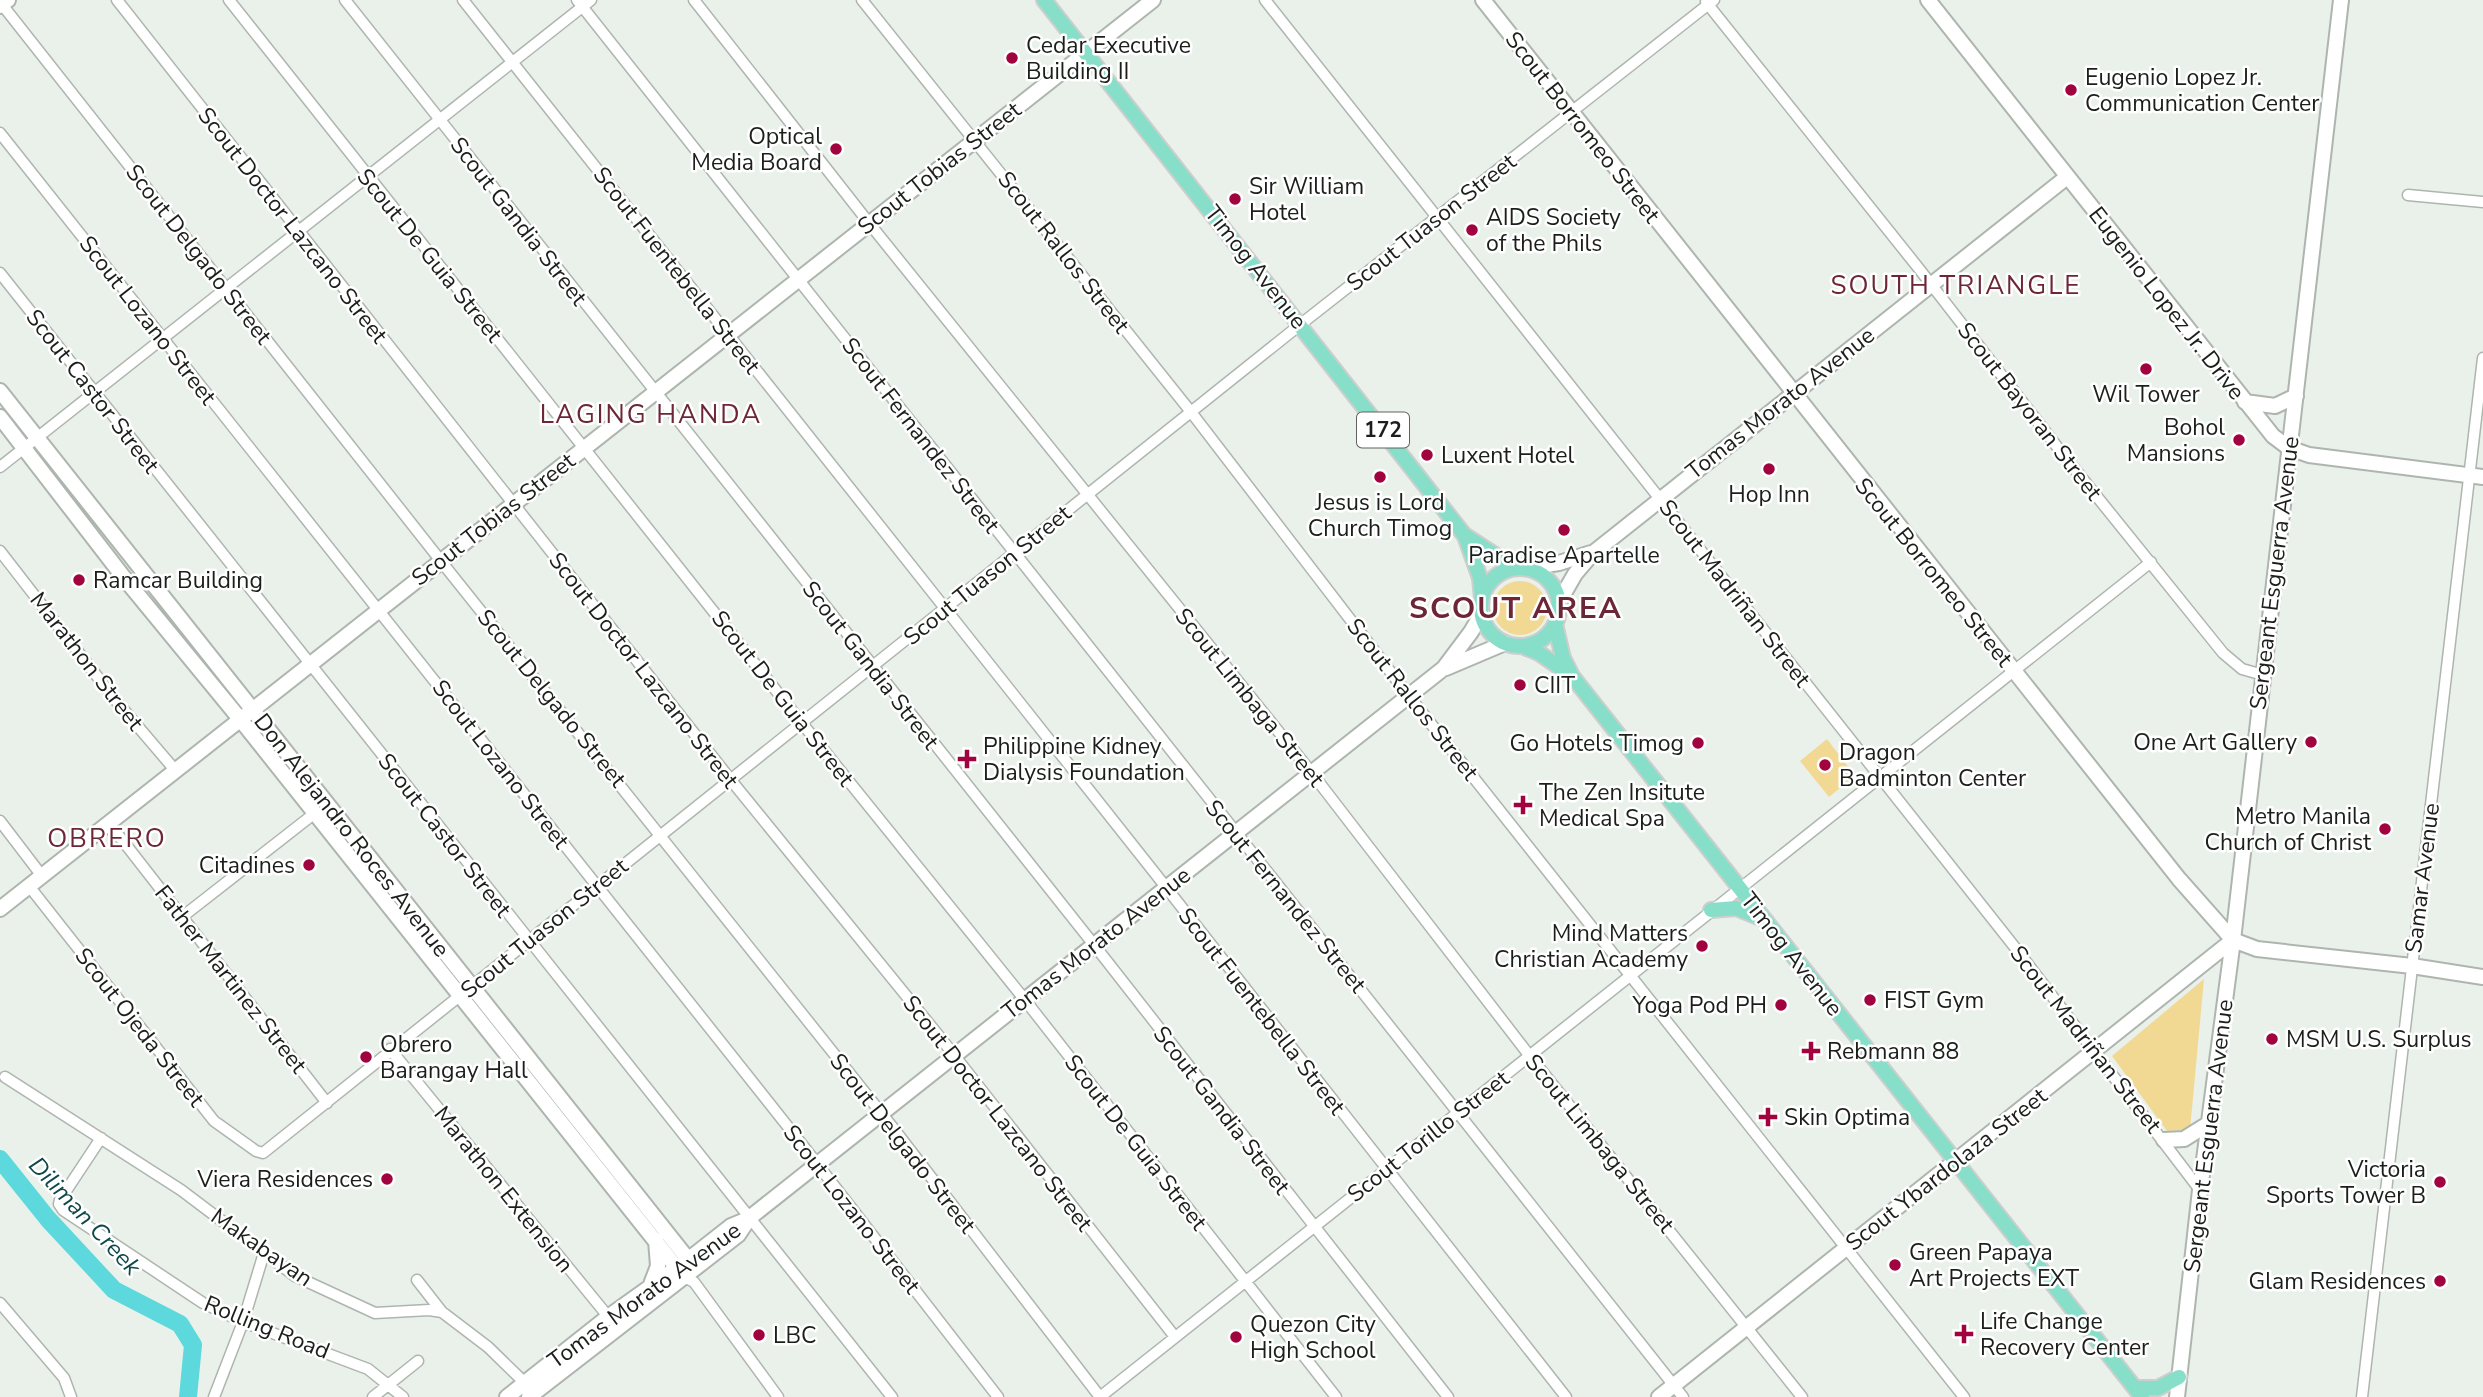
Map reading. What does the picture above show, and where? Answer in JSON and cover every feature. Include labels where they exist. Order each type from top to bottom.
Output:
[{"type":"main road","name":"Timog Avenue","points":[[1044,0],[1465,536],[1480,578],[1482,606]]},
{"type":"main road","name":"Timog Avenue","points":[[1465,536],[1520,568]]},
{"type":"main road","name":"172","points":[[1520,568],[1540,573],[1549,581],[1559,602]]},
{"type":"main road","points":[[1482,606],[1493,578],[1520,568]]},
{"type":"main road","points":[[1505,643],[1522,646],[1539,641],[1555,624],[1559,602]]},
{"type":"main road","name":"172","points":[[1482,606],[1490,631],[1505,643]]},
{"type":"main road","name":"Timog Avenue","points":[[1555,624],[1563,658],[1572,676],[2139,1394]]},
{"type":"main road","name":"Timog Avenue","points":[[1522,646],[1572,676]]},
{"type":"main road","points":[[1711,909],[1736,908],[1767,921]]},
{"type":"main road","points":[[2139,1394],[2158,1388],[2180,1389]]},
{"type":"street","name":"Scout Doctor Lazcano Street","points":[[117,0],[730,779],[954,1056],[1175,1338]]},
{"type":"street","name":"Scout De Guia Street","points":[[229,0],[367,177],[1025,1000],[1336,1397]]},
{"type":"street","name":"Scout Gandia Street","points":[[345,0],[1094,945],[1448,1397]]},
{"type":"street","name":"Scout Fuentebella Street","points":[[463,0],[1566,1397]]},
{"type":"street","name":"Scout Limbaga Street","points":[[694,0],[869,223],[1311,772],[1528,1055],[1802,1397]]},
{"type":"street","name":"Scout Rallos Street","points":[[862,0],[1191,412],[1409,696],[1632,974],[1964,1397]]},
{"type":"street","name":"Scout Tobias Street","points":[[0,909],[1153,0]]},
{"type":"street","name":"Scout Madriñan Street","points":[[1265,0],[1881,777],[2200,1190]]},
{"type":"street","name":"Scout Borromeo Street","points":[[1483,0],[2179,879],[2233,940]]},
{"type":"street","name":"Eugenio Lopez Jr. Drive","points":[[1928,0],[2273,436],[2289,448],[2309,455],[2476,476]]},
{"type":"street","name":"Sergeant Esguerra Avenue","points":[[2180,1389],[2200,1190],[2233,940],[2341,0]]},
{"type":"street","points":[[0,467],[512,63],[583,2]]},
{"type":"street","name":"Scout Fernandez Street","points":[[583,2],[797,279],[1678,1392]]},
{"type":"street","name":"Scout Tuason Street","points":[[263,1153],[1087,494],[1709,2]]},
{"type":"street","name":"Scout Bayoran Street","points":[[1709,2],[2065,457],[2223,653],[2242,669],[2263,675]]},
{"type":"street","name":"Scout Delgado Street","points":[[2,3],[881,1113],[1100,1397]]},
{"type":"street","name":"Scout Lozano Street","points":[[0,133],[597,885],[998,1397]]},
{"type":"street","name":"Tomas Morato Avenue","points":[[1559,602],[1575,573],[1592,552],[2067,177]]},
{"type":"street","points":[[2408,195],[2483,202]]},
{"type":"street","name":"Scout Castor Street","points":[[0,273],[748,1219],[892,1397]]},
{"type":"street","name":"Samar Avenue","points":[[2362,1397],[2412,966],[2476,476],[2483,358]]},
{"type":"street","name":"Don Alejandro Roces Avenue","points":[[0,391],[253,709],[466,990],[688,1271],[778,1397]]},
{"type":"street","points":[[2245,402],[2275,406],[2296,396]]},
{"type":"street","name":"Don Alejandro Roces Avenue","points":[[0,417],[125,579],[315,813],[466,990]]},
{"type":"street","name":"Marathon Street","points":[[0,551],[117,702],[175,770]]},
{"type":"street","name":"Tomas Morato Avenue","points":[[1520,568],[1559,563],[1592,552]]},
{"type":"street","name":"Scout Torillo Street","points":[[1100,1397],[2151,562]]},
{"type":"street","name":"Tomas Morato Avenue","points":[[507,1397],[527,1390],[613,1323],[688,1271],[731,1226],[748,1219],[1444,668],[1471,632],[1482,606]]},
{"type":"street","name":"Tomas Morato Avenue","points":[[1444,668],[1505,643]]},
{"type":"street","points":[[182,917],[315,813]]},
{"type":"street","points":[[0,821],[42,876]]},
{"type":"street","name":"Father Martinez Street","points":[[109,823],[327,1102]]},
{"type":"street","name":"Scout Ojeda Street","points":[[29,886],[214,1121],[256,1151],[263,1153]]},
{"type":"street","points":[[2233,940],[2257,949],[2412,966],[2483,977]]},
{"type":"street","name":"Scout Ybardolaza Street","points":[[1659,1397],[1678,1392],[1747,1328],[2233,940]]},
{"type":"street","name":"Marathon Extension","points":[[390,1049],[613,1323]]},
{"type":"street","name":"Makabayan","points":[[5,1077],[181,1190],[295,1276],[375,1312],[442,1312]]},
{"type":"street","name":"Don Alejandro Roces Avenue","points":[[540,1083],[655,1239],[688,1271]]},
{"type":"street","points":[[2164,1140],[2184,1139],[2208,1124]]},
{"type":"street","name":"Rolling Road","points":[[101,1138],[60,1199],[59,1204],[63,1210],[204,1303],[243,1322],[368,1369],[403,1397]]},
{"type":"street","points":[[650,1287],[659,1257],[655,1239]]},
{"type":"street","points":[[214,1397],[243,1322],[264,1253]]},
{"type":"street","name":"Tomas Morato Avenue","points":[[527,1390],[540,1392],[650,1287],[688,1271]]},
{"type":"street","points":[[417,1280],[442,1312],[488,1347],[527,1390]]},
{"type":"street","points":[[0,1303],[64,1378],[71,1397]]},
{"type":"street","points":[[373,1397],[418,1361]]},
{"type":"shaded area","points":[[1520,581],[1539,589],[1547,608],[1539,627],[1520,635],[1501,627],[1493,608],[1501,589]]},
{"type":"shaded area","name":"Dragon Badminton Center","points":[[1827,739],[1850,769],[1850,780],[1829,797],[1800,761]]},
{"type":"shaded area","points":[[2204,979],[2190,1130],[2167,1131],[2112,1056]]},
{"type":"waterway","name":"Diliman Creek","points":[[0,1159],[48,1219],[114,1290],[180,1324],[193,1345],[188,1397]]},
{"type":"place","name":"Cedar Executive Building II","points":[[1012,58]]},
{"type":"place","name":"Eugenio Lopez Jr. Communication Center","points":[[2071,90]]},
{"type":"place","name":"Optical Media Board","points":[[836,149]]},
{"type":"place","name":"Sir William Hotel","points":[[1235,199]]},
{"type":"place","name":"AIDS Society of the Phils","points":[[1472,230]]},
{"type":"place","name":"Wil Tower","points":[[2146,369]]},
{"type":"place","name":"Bohol Mansions","points":[[2239,440]]},
{"type":"place","name":"Luxent Hotel","points":[[1427,455]]},
{"type":"place","name":"Hop Inn","points":[[1769,469]]},
{"type":"place","name":"Jesus is Lord Church Timog","points":[[1380,477]]},
{"type":"place","name":"Paradise Apartelle","points":[[1564,530]]},
{"type":"place","name":"Ramcar Building","points":[[79,580]]},
{"type":"place","name":"CIIT","points":[[1520,685]]},
{"type":"place","name":"One Art Gallery","points":[[2311,742]]},
{"type":"place","name":"Go Hotels Timog","points":[[1698,743]]},
{"type":"place","name":"Philippine Kidney Dialysis Foundation","points":[[967,759]]},
{"type":"place","name":"Dragon Badminton Center","points":[[1825,765]]},
{"type":"place","name":"The Zen Insitute Medical Spa","points":[[1523,805]]},
{"type":"place","name":"Metro Manila Church of Christ","points":[[2385,829]]},
{"type":"place","name":"Citadines","points":[[309,865]]},
{"type":"place","name":"Mind Matters Christian Academy","points":[[1702,946]]},
{"type":"place","name":"FIST Gym","points":[[1870,1000]]},
{"type":"place","name":"Yoga Pod PH","points":[[1781,1005]]},
{"type":"place","name":"MSM U.S. Surplus","points":[[2272,1039]]},
{"type":"place","name":"Rebmann 88","points":[[1811,1051]]},
{"type":"place","name":"Obrero Barangay Hall","points":[[366,1057]]},
{"type":"place","name":"Skin Optima","points":[[1768,1117]]},
{"type":"place","name":"Viera Residences","points":[[387,1179]]},
{"type":"place","name":"Victoria Sports Tower B","points":[[2440,1182]]},
{"type":"place","name":"Green Papaya Art Projects EXT","points":[[1895,1265]]},
{"type":"place","name":"Glam Residences","points":[[2440,1281]]},
{"type":"place","name":"Life Change Recovery Center","points":[[1964,1334]]},
{"type":"place","name":"LBC","points":[[759,1335]]},
{"type":"place","name":"Quezon City High School","points":[[1236,1337]]},
{"type":"district","name":"SOUTH TRIANGLE","points":[[1956,285]]},
{"type":"district","name":"LAGING HANDA","points":[[651,414]]},
{"type":"district","name":"SCOUT AREA","points":[[1516,608]]},
{"type":"district","name":"OBRERO","points":[[107,838]]}]
